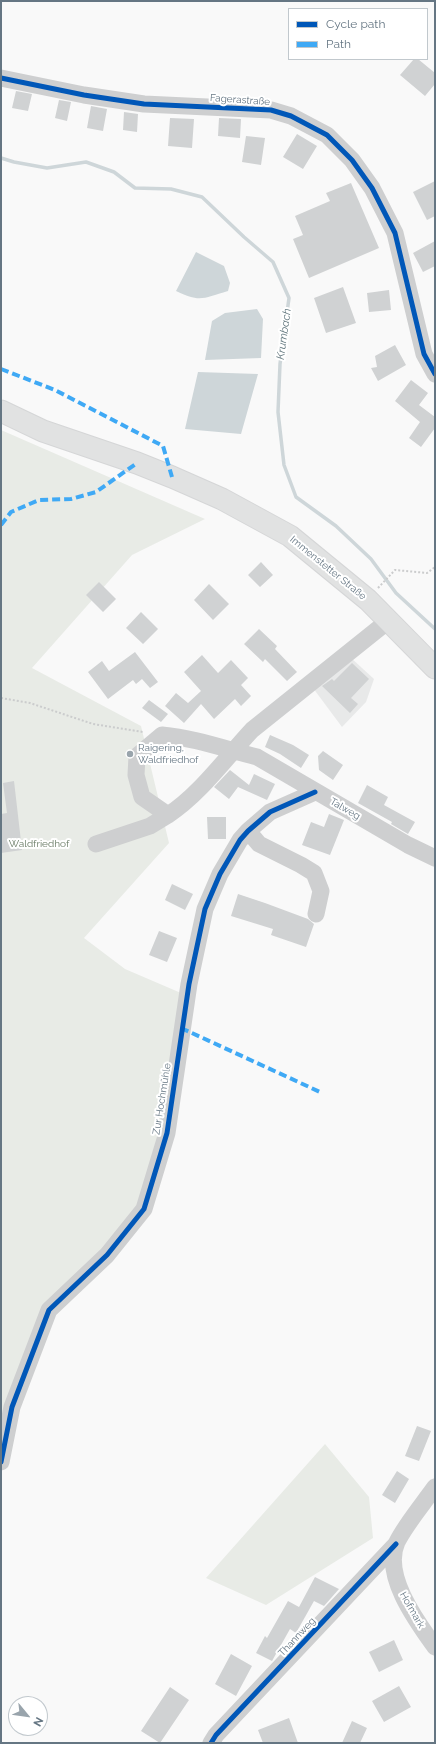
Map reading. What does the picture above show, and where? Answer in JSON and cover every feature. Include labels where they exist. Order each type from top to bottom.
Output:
[{"type":"main road","name":"Immenstetter Straße","points":[[1,411],[43,431],[137,463],[222,499],[290,536],[368,600],[435,668]]},
{"type":"street","name":"Fagerastraße","points":[[1,78],[84,96],[144,104],[271,110],[291,116],[327,135],[352,160],[372,188],[395,234],[424,354],[435,374]]},
{"type":"street","points":[[96,844],[150,826],[183,805],[252,730],[388,621]]},
{"type":"street","points":[[162,735],[137,756],[136,775],[142,797],[168,815]]},
{"type":"street","name":"Talweg","points":[[162,735],[184,737],[257,757],[408,845],[435,858]]},
{"type":"street","name":"Zur Hochmühle","points":[[1,1462],[12,1407],[49,1310],[107,1255],[144,1209],[167,1133],[187,992],[205,909],[220,874],[240,840],[270,812],[315,792]]},
{"type":"street","points":[[248,831],[259,844],[302,865],[314,873],[321,891],[316,914]]},
{"type":"street","name":"Hofmark","points":[[435,1487],[403,1531],[396,1544],[394,1562],[399,1589],[413,1616],[435,1647]]},
{"type":"street","name":"Thannweg","points":[[211,1743],[216,1735],[396,1544]]},
{"type":"path","points":[[380,586],[395,570],[427,573],[435,567]]},
{"type":"path","points":[[1,698],[30,703],[93,724],[162,735]]},
{"type":"shaded area","points":[[196,252],[224,266],[230,283],[228,291],[207,297],[197,298],[184,295],[176,291]]},
{"type":"shaded area","points":[[257,309],[263,319],[261,358],[205,360],[212,321],[225,313]]},
{"type":"shaded area","points":[[198,372],[258,374],[241,434],[185,429]]},
{"type":"shaded area","points":[[350,657],[374,679],[366,702],[342,727],[313,688]]},
{"type":"green space","name":"Waldfriedhof","points":[[1,430],[205,519],[132,555],[32,668],[141,726],[169,843],[84,938],[125,969],[181,993],[181,1028],[144,1209],[49,1310],[1,1462]]},
{"type":"green space","points":[[325,1444],[369,1497],[373,1538],[266,1605],[206,1578]]},
{"type":"building","points":[[413,60],[419,60],[435,73],[435,84],[425,96],[400,75]]},
{"type":"building","points":[[16,91],[32,94],[28,111],[12,108]]},
{"type":"building","points":[[59,100],[71,102],[67,121],[55,118]]},
{"type":"building","points":[[91,106],[107,109],[103,131],[87,128]]},
{"type":"building","points":[[124,112],[138,114],[137,132],[123,130]]},
{"type":"building","points":[[170,118],[194,119],[192,148],[168,146]]},
{"type":"building","points":[[219,118],[241,119],[240,138],[218,136]]},
{"type":"building","points":[[297,134],[317,146],[303,169],[283,157]]},
{"type":"building","points":[[246,136],[265,138],[261,165],[242,162]]},
{"type":"building","points":[[435,181],[435,216],[427,220],[413,192]]},
{"type":"building","points":[[351,183],[379,248],[309,278],[293,239],[303,235],[295,216],[330,201],[326,193]]},
{"type":"building","points":[[435,241],[435,266],[423,272],[413,253]]},
{"type":"building","points":[[343,287],[356,323],[326,333],[314,298]]},
{"type":"building","points":[[389,290],[391,310],[369,312],[367,293]]},
{"type":"building","points":[[395,345],[406,365],[378,381],[371,368],[377,367],[375,356]]},
{"type":"building","points":[[411,380],[428,393],[419,405],[435,417],[435,428],[421,447],[409,438],[420,422],[395,401]]},
{"type":"building","points":[[261,562],[273,575],[260,587],[248,575]]},
{"type":"building","points":[[99,582],[116,599],[103,612],[86,595]]},
{"type":"building","points":[[209,584],[229,604],[213,620],[194,600]]},
{"type":"building","points":[[141,612],[158,629],[143,644],[126,628]]},
{"type":"building","points":[[259,629],[277,646],[275,649],[297,672],[287,681],[265,659],[263,662],[244,644]]},
{"type":"building","points":[[135,652],[158,682],[150,688],[142,679],[136,684],[133,680],[108,699],[88,672],[102,661],[109,671]]},
{"type":"building","points":[[202,655],[218,673],[231,660],[248,678],[241,685],[251,696],[241,706],[235,699],[214,719],[201,704],[184,723],[165,706],[176,693],[188,703],[201,691],[184,672]]},
{"type":"building","points":[[352,663],[369,679],[351,698],[358,704],[350,713],[322,686],[332,679],[334,681]]},
{"type":"building","points":[[149,700],[168,714],[161,722],[142,708]]},
{"type":"building","points":[[270,735],[293,745],[309,755],[301,768],[280,754],[265,747]]},
{"type":"building","points":[[323,751],[343,765],[333,780],[319,770],[318,756]]},
{"type":"building","points":[[230,770],[249,785],[254,774],[275,784],[267,800],[238,787],[229,799],[214,787]]},
{"type":"building","points":[[14,781],[22,850],[1,853],[1,814],[7,813],[3,783]]},
{"type":"building","points":[[367,785],[388,797],[384,805],[415,822],[408,834],[391,824],[392,822],[358,803]]},
{"type":"building","points":[[329,814],[344,820],[330,855],[302,845],[311,822],[324,827]]},
{"type":"building","points":[[207,817],[226,817],[226,839],[208,839]]},
{"type":"building","points":[[172,884],[193,894],[185,910],[165,900]]},
{"type":"building","points":[[238,894],[308,919],[314,924],[306,947],[271,935],[273,929],[231,916]]},
{"type":"building","points":[[159,931],[177,938],[167,962],[149,955]]},
{"type":"building","points":[[417,1426],[431,1431],[419,1461],[405,1456]]},
{"type":"building","points":[[397,1471],[409,1479],[395,1503],[382,1495]]},
{"type":"building","points":[[315,1577],[339,1589],[324,1606],[314,1601],[296,1633],[290,1629],[272,1661],[256,1653],[265,1636],[267,1638],[288,1601],[299,1607]]},
{"type":"building","points":[[394,1640],[403,1660],[379,1672],[369,1652]]},
{"type":"building","points":[[231,1654],[252,1666],[236,1696],[215,1684]]},
{"type":"building","points":[[399,1686],[411,1707],[384,1722],[372,1701]]},
{"type":"building","points":[[170,1687],[189,1700],[160,1743],[141,1731]]},
{"type":"building","points":[[289,1718],[298,1743],[263,1743],[258,1730]]},
{"type":"building","points":[[352,1721],[367,1728],[360,1743],[342,1743]]},
{"type":"waterway","name":"Krumbach","points":[[1,158],[47,168],[86,162],[114,172],[135,188],[171,189],[202,197],[273,262],[289,298],[280,364],[278,412],[284,465],[296,497],[336,526],[371,559],[396,593],[435,629]]},
{"type":"marked path","points":[[1,369],[55,390],[163,446],[172,477]]},
{"type":"marked path","points":[[1,525],[11,512],[39,500],[71,499],[96,492],[137,463]]},
{"type":"marked path","points":[[181,1028],[320,1092]]},
{"type":"cycle path","points":[[1,78],[84,95],[144,104],[271,110],[291,116],[327,135],[352,160],[372,188],[395,233],[424,354],[435,374]]},
{"type":"cycle path","points":[[1,1462],[12,1407],[49,1310],[107,1255],[144,1209],[167,1133],[189,984],[205,909],[220,874],[240,840],[270,812],[315,792]]},
{"type":"cycle path","points":[[211,1743],[216,1735],[396,1544]]},
{"type":"place","name":"Raigering, Waldfriedhof","points":[[130,754]]}]
